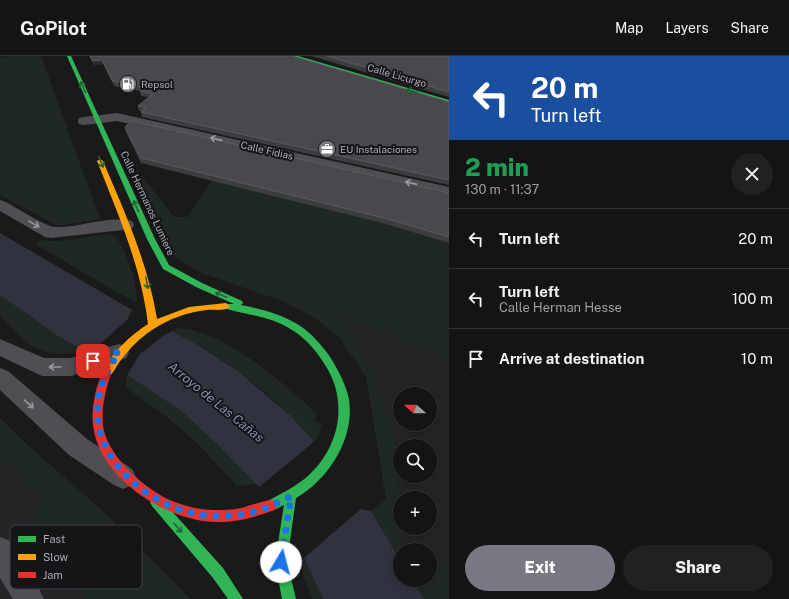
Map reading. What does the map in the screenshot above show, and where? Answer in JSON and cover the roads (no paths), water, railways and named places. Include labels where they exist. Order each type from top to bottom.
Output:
[{"type":"main road","name":"Calle Hermanos Lumiere","points":[[69,56],[87,119],[166,267],[199,285],[257,310]]},
{"type":"main road","name":"Calle Licurgo","points":[[293,56],[449,102]]},
{"type":"main road","points":[[98,155],[145,273],[153,325]]},
{"type":"main road","points":[[119,352],[142,332],[162,320],[176,314],[201,307],[226,306],[257,310],[278,318],[301,330],[313,342],[335,370],[345,402],[345,424],[342,439],[336,453],[314,479],[291,496],[271,507],[247,514],[221,517],[186,513],[146,493]]},
{"type":"main road","points":[[100,365],[101,386],[98,403],[100,435],[114,462],[146,493],[218,573],[236,599]]},
{"type":"main road","points":[[289,599],[281,562],[291,496]]},
{"type":"street","name":"Calle Fidias","points":[[87,119],[117,117],[449,192]]},
{"type":"street","points":[[0,205],[51,233],[103,226],[126,225]]},
{"type":"street","points":[[0,347],[42,367],[100,365],[119,352]]},
{"type":"street","points":[[0,378],[78,447],[146,493]]},
{"type":"street","points":[[0,551],[10,568]]},
{"type":"street","points":[[23,589],[29,599]]},
{"type":"water","name":"Arroyo de Las Cañas","points":[[0,233],[127,307],[196,344],[239,372],[291,416],[371,511],[393,548],[393,587],[416,587],[424,599],[323,599],[304,558],[259,487],[217,444],[180,410],[126,374],[61,338],[0,295]]},
{"type":"place","name":"Repsol","points":[[128,84]]},
{"type":"place","name":"EU Instalaciones","points":[[327,149]]}]
